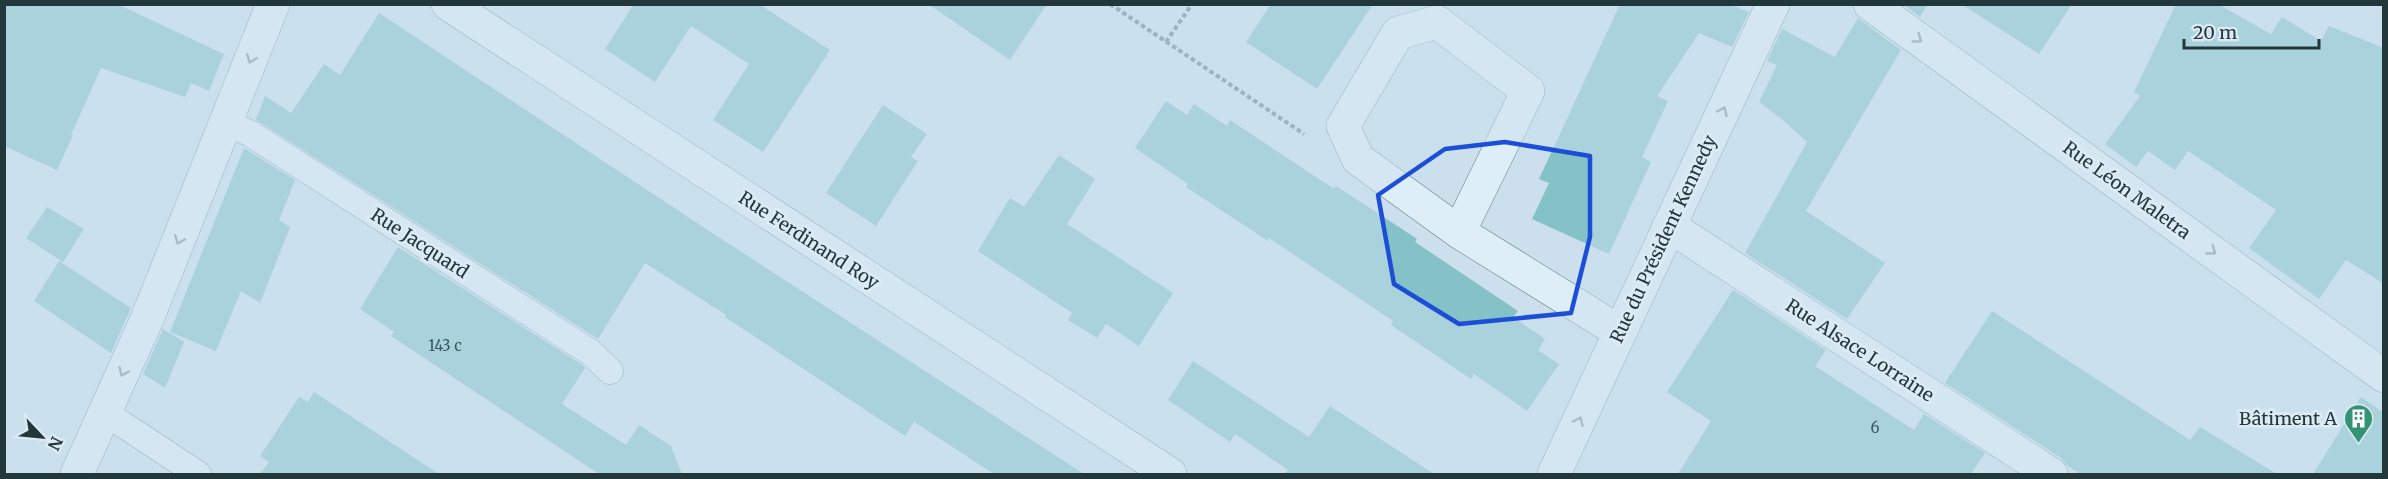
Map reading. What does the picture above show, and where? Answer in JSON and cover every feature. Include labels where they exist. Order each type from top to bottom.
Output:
[{"type":"street","points":[[81,464],[147,319],[273,4]]},
{"type":"street","name":"Rue Ferdinand Roy","points":[[448,4],[1170,474]]},
{"type":"street","name":"Rue du Président Kennedy","points":[[1554,474],[1773,4]]},
{"type":"street","name":"Rue Léon Maletra","points":[[1870,4],[2384,376]]},
{"type":"street","points":[[1459,232],[1528,91],[1437,22],[1398,33],[1343,126],[1358,159],[1459,232],[1620,332]]},
{"type":"street","name":"Rue Alsace Lorraine","points":[[1669,226],[2051,474]]},
{"type":"lane","name":"Rue Jacquard","points":[[226,122],[251,134],[580,346],[610,371]]},
{"type":"lane","points":[[104,412],[198,474]]},
{"type":"path","points":[[1110,4],[1302,134],[1349,140]]},
{"type":"path","points":[[1166,42],[1192,4]]},
{"type":"highlighted area","points":[[1505,142],[1590,156],[1590,237],[1571,313],[1459,324],[1394,284],[1378,195],[1445,149]]},
{"type":"building","points":[[4,4],[117,4],[224,54],[209,91],[191,83],[185,97],[101,68],[57,170],[4,146]]},
{"type":"building","points":[[634,4],[759,4],[830,50],[763,152],[713,120],[749,64],[691,26],[655,82],[605,49]]},
{"type":"building","points":[[928,4],[1047,4],[1010,60]]},
{"type":"building","points":[[1271,4],[1373,4],[1317,89],[1246,42]]},
{"type":"building","points":[[1620,4],[1729,4],[1749,12],[1732,47],[1699,33],[1657,96],[1668,101],[1642,157],[1651,162],[1609,254],[1532,219],[1549,183],[1539,179]]},
{"type":"building","points":[[1903,4],[1928,4],[1920,17]]},
{"type":"building","points":[[1961,4],[2072,4],[2039,54]]},
{"type":"building","points":[[2176,4],[2218,4],[2271,34],[2282,17],[2321,41],[2329,26],[2384,48],[2384,284],[2346,260],[2319,299],[2249,248],[2276,210],[2188,151],[2175,170],[2148,151],[2136,167],[2105,144],[2140,96],[2134,92]]},
{"type":"building","points":[[379,13],[1084,474],[994,474],[914,422],[905,436],[645,263],[598,339],[256,120],[265,96],[291,113],[324,64],[340,75]]},
{"type":"building","points":[[1858,18],[1901,50],[1806,211],[1885,263],[1847,319],[1745,253],[1807,142],[1759,102],[1777,65],[1767,61],[1782,29],[1835,57]]},
{"type":"building","points":[[1166,101],[1187,115],[1194,104],[1227,126],[1230,120],[1334,189],[1336,186],[1399,227],[1417,239],[1415,242],[1518,311],[1513,317],[1545,339],[1538,350],[1559,364],[1527,411],[1474,374],[1471,379],[1391,325],[1393,321],[1269,238],[1268,241],[1186,187],[1188,184],[1135,148]]},
{"type":"building","points":[[883,105],[927,134],[911,157],[918,161],[876,226],[826,193]]},
{"type":"building","points":[[244,148],[295,180],[279,220],[290,227],[260,303],[241,291],[216,351],[170,332]]},
{"type":"building","points":[[1059,155],[1095,179],[1067,224],[1173,293],[1139,346],[1106,324],[1097,338],[1068,320],[1072,313],[978,251],[1010,198],[1024,207]]},
{"type":"building","points":[[47,207],[84,229],[63,262],[26,238]]},
{"type":"building","points":[[398,247],[581,364],[585,368],[562,404],[626,445],[639,425],[671,446],[682,474],[599,474],[391,336],[394,332],[360,309]]},
{"type":"building","points":[[59,261],[131,308],[111,353],[34,301]]},
{"type":"building","points":[[1733,290],[1826,350],[1815,366],[1914,430],[1924,414],[1985,453],[1971,474],[1678,474],[1711,421],[1667,392]]},
{"type":"building","points":[[1992,311],[2190,440],[2200,427],[2277,474],[2080,474],[2061,458],[1945,383]]},
{"type":"building","points":[[163,329],[184,342],[165,388],[143,374]]},
{"type":"building","points":[[1193,361],[1309,437],[1330,406],[1434,474],[1284,474],[1288,470],[1235,434],[1230,442],[1168,400]]},
{"type":"building","points":[[314,392],[439,474],[260,474],[269,462],[260,456],[299,397],[308,402]]},
{"type":"building","name":"Bâtiment A","points":[[2361,397],[2384,413],[2384,474],[2313,474]]},
{"type":"place","name":"Bâtiment A","points":[[2358,444]]}]
